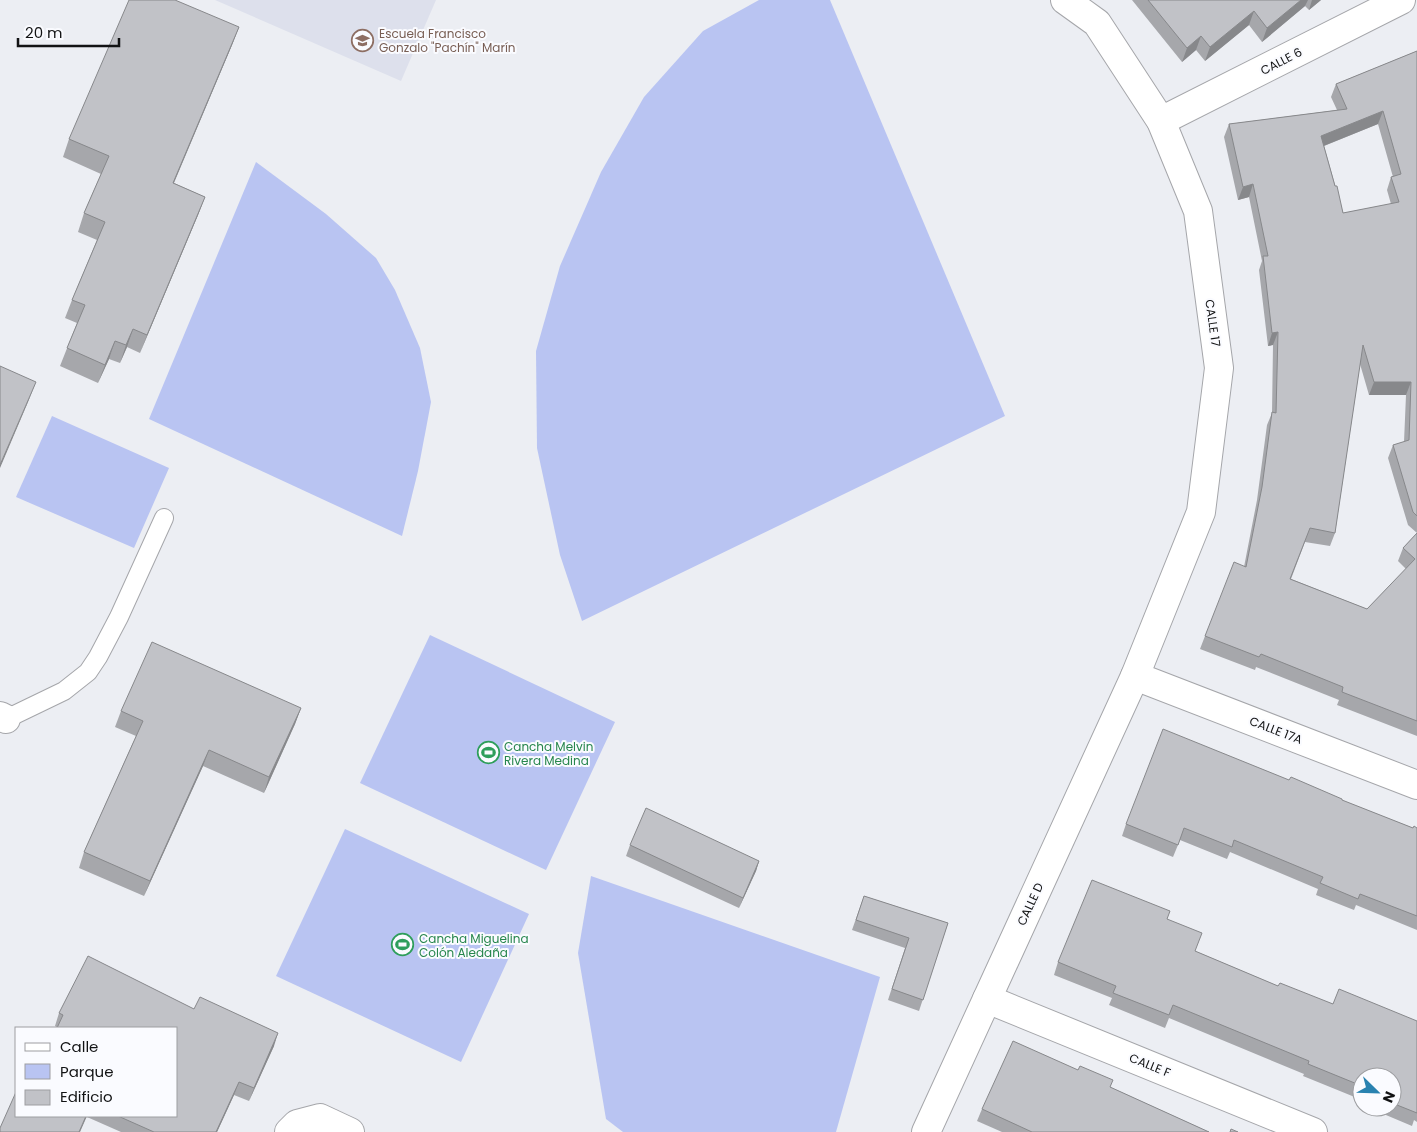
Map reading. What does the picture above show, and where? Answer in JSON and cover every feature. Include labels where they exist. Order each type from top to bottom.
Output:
[{"type":"street","name":"CALLE 17","points":[[1065,0],[1097,23],[1161,121],[1198,211],[1219,368],[1201,512],[1135,676]]},
{"type":"street","name":"CALLE 6","points":[[1161,121],[1401,0]]},
{"type":"street","name":"CALLE 17A","points":[[1135,676],[1417,785]]},
{"type":"street","name":"CALLE D","points":[[926,1132],[1135,676]]},
{"type":"street","name":"CALLE F","points":[[987,999],[1313,1132]]},
{"type":"street","points":[[289,1132],[297,1124],[320,1118],[350,1132]]},
{"type":"lane","points":[[3,718],[64,691],[88,672],[119,618],[164,518]]},
{"type":"shaded area","name":"Escuela Francisco Gonzalo \"Pachín\" Marín","points":[[215,0],[436,0],[401,81]]},
{"type":"green space","points":[[759,0],[830,0],[1005,416],[582,621],[560,555],[537,448],[536,351],[560,266],[601,172],[644,97],[703,31]]},
{"type":"green space","points":[[256,162],[326,214],[376,258],[395,290],[420,348],[431,402],[418,471],[402,536],[149,419]]},
{"type":"green space","points":[[52,416],[169,468],[134,548],[16,497]]},
{"type":"green space","name":"Cancha Melvin Rivera Medina","points":[[430,635],[615,722],[546,870],[360,783]]},
{"type":"green space","name":"Cancha Miguelina Colón Aledaña","points":[[345,829],[529,914],[461,1062],[276,976]]},
{"type":"green space","points":[[591,876],[880,977],[836,1132],[623,1132],[606,1119],[578,953]]},
{"type":"building","points":[[129,0],[175,0],[239,27],[173,183],[205,197],[147,335],[133,329],[126,345],[115,341],[105,365],[67,348],[85,305],[72,300],[105,222],[84,213],[109,156],[69,139]]},
{"type":"building","points":[[1148,0],[1301,0],[1267,28],[1254,11],[1210,47],[1201,36],[1187,48]]},
{"type":"building","points":[[1417,51],[1417,516],[1413,512],[1393,445],[1409,440],[1411,382],[1374,382],[1363,345],[1335,533],[1310,528],[1290,579],[1367,609],[1415,559],[1403,548],[1417,533],[1417,721],[1342,692],[1343,687],[1261,654],[1259,657],[1205,636],[1234,562],[1246,567],[1262,487],[1272,412],[1276,413],[1278,332],[1272,333],[1263,256],[1268,256],[1253,184],[1243,187],[1229,124],[1347,109],[1336,84]],"holes":[[[1383,111],[1401,174],[1391,177],[1399,202],[1343,213],[1337,186],[1335,186],[1321,136]]]},
{"type":"building","points":[[0,366],[36,382],[0,465]]},
{"type":"building","points":[[152,642],[301,708],[269,777],[209,750],[150,881],[84,852],[143,721],[121,711]]},
{"type":"building","points":[[1163,729],[1289,780],[1291,777],[1342,800],[1417,828],[1417,916],[1360,894],[1358,899],[1320,883],[1323,877],[1234,840],[1232,847],[1184,828],[1178,845],[1126,824]]},
{"type":"building","points":[[646,808],[759,861],[743,898],[630,845]]},
{"type":"building","points":[[1092,880],[1170,911],[1167,919],[1202,933],[1195,951],[1278,986],[1280,983],[1333,1004],[1339,989],[1417,1021],[1417,1113],[1402,1107],[1402,1067],[1352,1067],[1352,1082],[1308,1064],[1309,1061],[1173,1005],[1169,1015],[1113,993],[1116,986],[1058,962]]},
{"type":"building","points":[[864,896],[948,923],[923,1000],[892,989],[909,938],[856,920]]},
{"type":"building","points":[[88,956],[194,1009],[200,997],[278,1033],[254,1088],[239,1082],[216,1132],[154,1132],[120,1117],[178,1117],[178,1027],[57,1027],[63,1015],[59,1013]]},
{"type":"building","points":[[1013,1041],[1078,1070],[1080,1066],[1113,1080],[1110,1087],[1209,1132],[1032,1132],[982,1109]]},
{"type":"building","points":[[15,1094],[15,1117],[86,1117],[79,1132],[0,1132]]},
{"type":"place","name":"Escuela Francisco Gonzalo \"Pachín\" Marín","points":[[363,40]]},
{"type":"place","name":"Cancha Melvin Rivera Medina","points":[[488,753]]},
{"type":"place","name":"Cancha Miguelina Colón Aledaña","points":[[403,945]]}]
